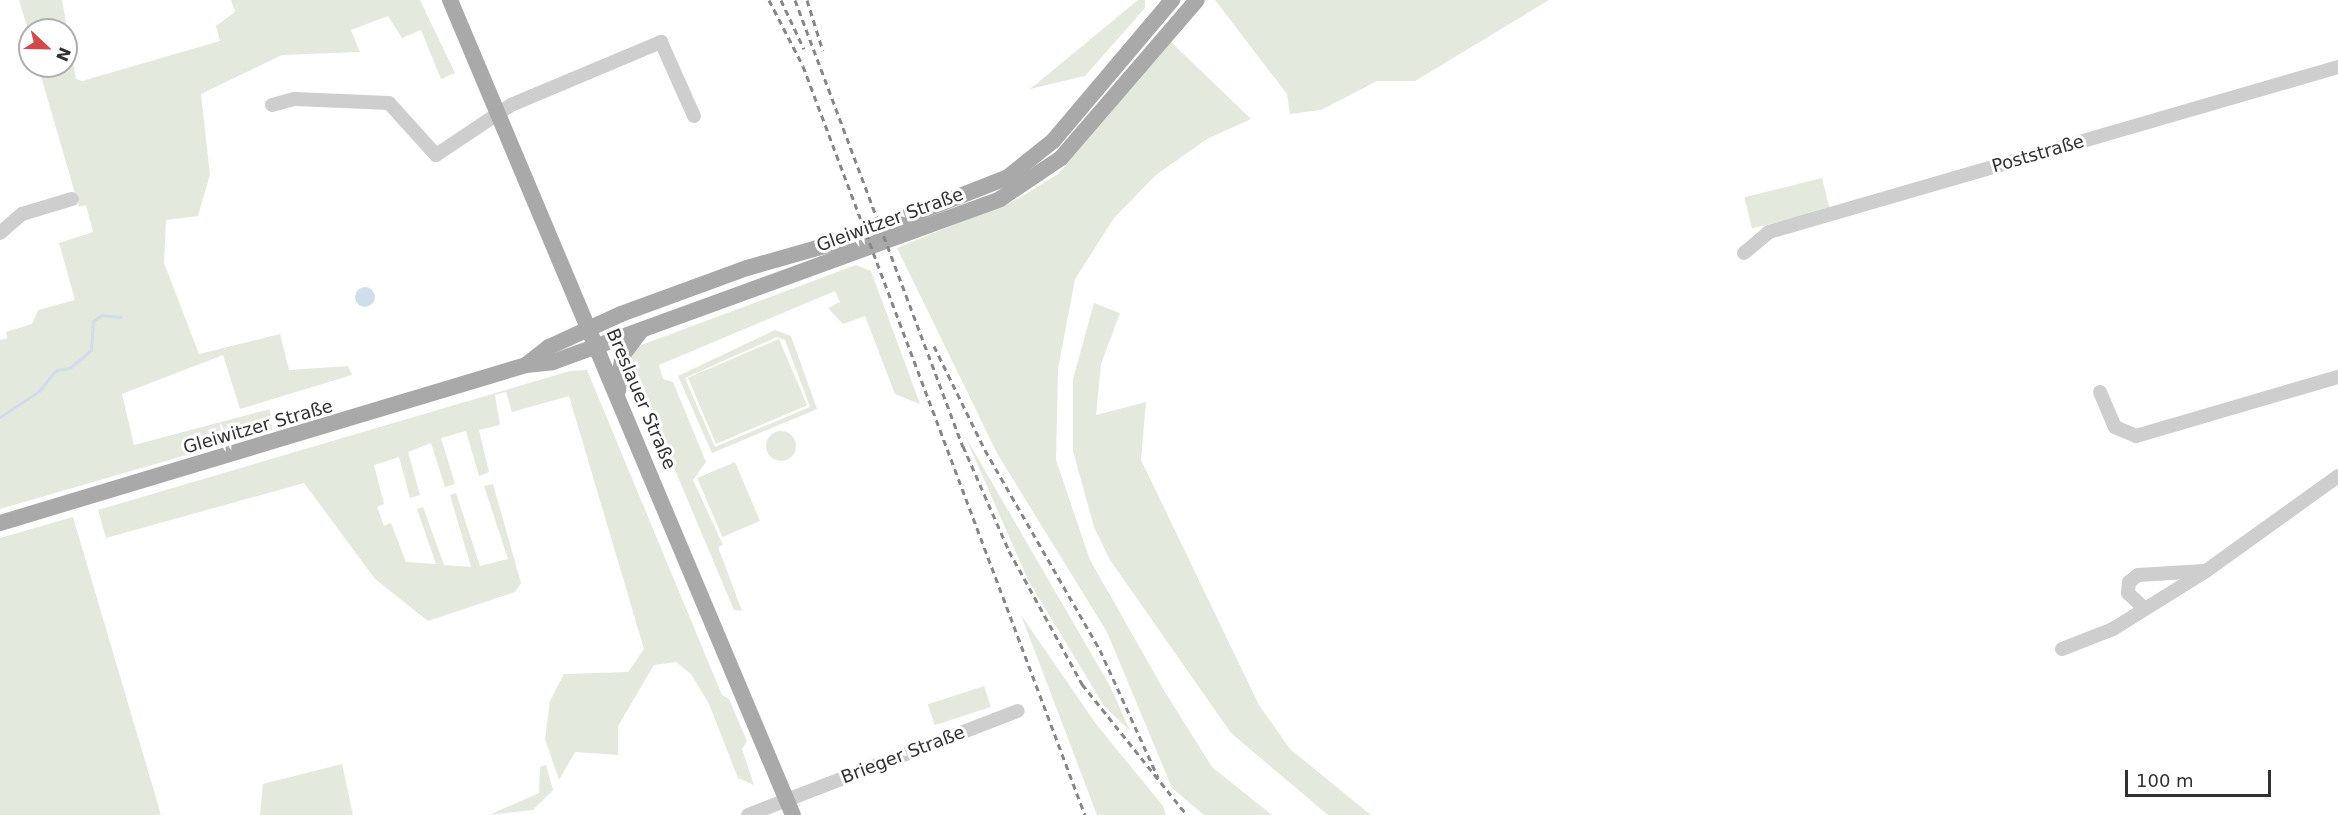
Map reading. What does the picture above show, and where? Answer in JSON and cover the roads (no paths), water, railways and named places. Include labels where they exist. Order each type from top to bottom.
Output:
[{"type":"main road","name":"Breslauer Straße","points":[[450,0],[588,328],[618,390],[790,808]]},
{"type":"main road","name":"Gleiwitzer Straße","points":[[526,365],[588,328],[747,268],[878,229],[1008,177],[1053,141],[1172,0]]},
{"type":"main road","name":"Gleiwitzer Straße","points":[[0,523],[596,346],[1018,191],[1079,140],[1197,0]]},
{"type":"main road","points":[[618,390],[623,352],[643,328]]},
{"type":"street","points":[[1172,0],[1183,15]]},
{"type":"street","points":[[272,105],[295,99],[389,103],[436,155],[497,112],[661,42],[694,116]]},
{"type":"street","name":"Poststraße","points":[[1744,253],[1769,232],[2338,67]]},
{"type":"street","points":[[0,232],[21,214],[72,199]]},
{"type":"street","points":[[2100,392],[2115,427],[2136,436],[2338,377]]},
{"type":"street","points":[[2062,649],[2141,611],[2206,571],[2338,476]]},
{"type":"street","points":[[2141,611],[2128,593],[2129,582],[2138,574],[2206,571]]},
{"type":"street","name":"Brieger Straße","points":[[748,815],[790,808],[1018,711]]},
{"type":"waterway","points":[[0,417],[39,391],[56,370],[70,368],[91,350],[93,321],[102,315],[121,317]]},
{"type":"railway","points":[[769,0],[803,66],[1085,815]]},
{"type":"railway","points":[[781,0],[804,49]]},
{"type":"railway","points":[[795,0],[963,446],[1009,551],[1082,684],[1187,815]]},
{"type":"railway","points":[[807,0],[823,51]]},
{"type":"railway","points":[[934,346],[985,450],[1100,650],[1158,777]]}]
